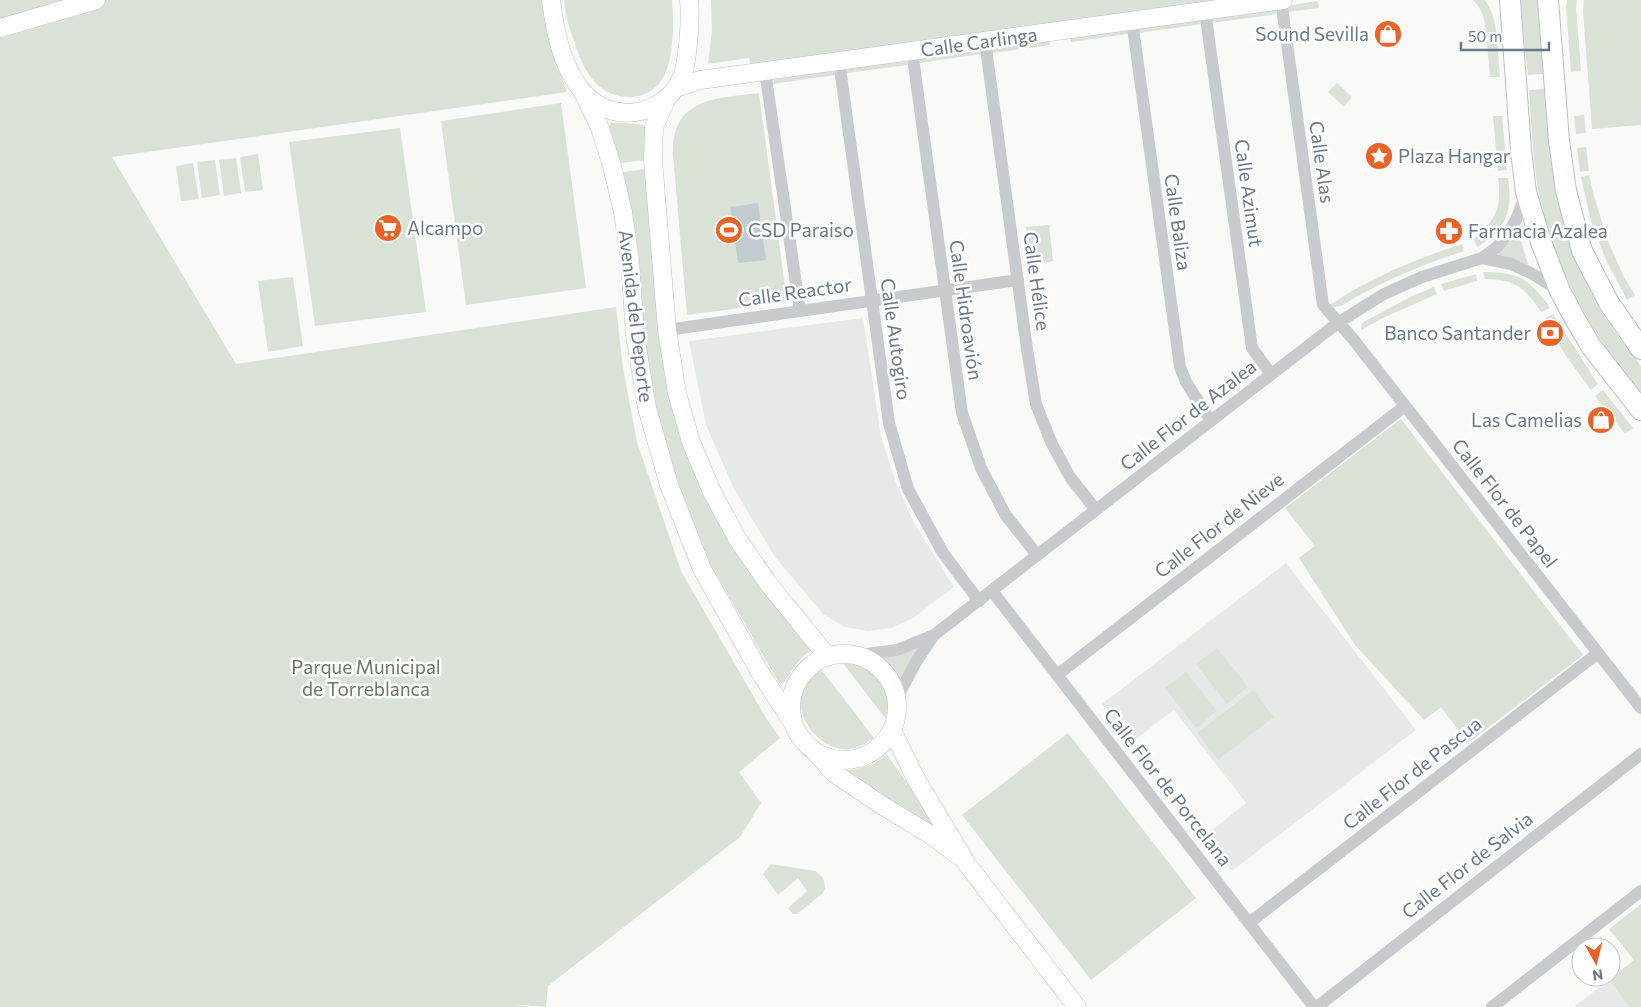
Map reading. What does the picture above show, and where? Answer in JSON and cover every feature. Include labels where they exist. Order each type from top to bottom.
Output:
[{"type":"main road","points":[[1510,0],[1526,192],[1541,242],[1560,291],[1591,346],[1641,410]]},
{"type":"main road","points":[[1548,0],[1565,183],[1582,251],[1609,303],[1641,349]]},
{"type":"street","points":[[0,28],[96,0]]},
{"type":"street","name":"Avenida del Deporte","points":[[551,0],[554,24],[565,59],[600,128],[623,212],[630,261],[635,335],[647,408],[669,485],[702,569],[761,674],[793,723]]},
{"type":"street","name":"Avenida del Deporte","points":[[689,0],[689,36],[682,76],[654,127],[653,160],[667,330],[677,393],[691,442],[712,492],[738,538],[767,582],[827,656]]},
{"type":"street","name":"Calle Carlinga","points":[[583,92],[594,102],[606,109],[621,113],[636,113],[650,109],[671,94],[700,80],[1282,0]]},
{"type":"street","name":"Calle Alas","points":[[1282,0],[1323,306],[1339,322]]},
{"type":"street","name":"Calle Azimut","points":[[1205,11],[1252,348],[1272,374]]},
{"type":"street","name":"Calle Baliza","points":[[1132,21],[1180,367],[1186,382],[1211,421]]},
{"type":"street","name":"Calle Hélice","points":[[985,41],[1036,404],[1051,442],[1066,470],[1096,510]]},
{"type":"street","name":"Calle Hidroavión","points":[[912,51],[962,413],[981,468],[1005,514],[1037,556]]},
{"type":"street","name":"Calle Autogiro","points":[[839,61],[889,423],[908,489],[942,553],[979,601]]},
{"type":"street","points":[[765,71],[800,311]]},
{"type":"street","points":[[1482,258],[1497,247],[1516,220],[1526,192]]},
{"type":"street","points":[[1482,258],[1511,264],[1531,272],[1560,291]]},
{"type":"street","name":"Calle Flor de Azalea","points":[[934,635],[1339,322],[1384,294],[1422,277],[1482,258]]},
{"type":"street","name":"Calle Reactor","points":[[667,330],[1018,280]]},
{"type":"street","name":"Calle Flor de Papel","points":[[1339,322],[1641,708]]},
{"type":"street","name":"Calle Flor de Nieve","points":[[1057,675],[1405,406]]},
{"type":"street","name":"Calle Flor de Porcelana","points":[[992,591],[1315,1007]]},
{"type":"street","points":[[859,656],[897,650],[934,635]]},
{"type":"street","points":[[897,698],[916,662],[934,635]]},
{"type":"street","points":[[812,749],[830,758],[842,760],[868,754],[888,739],[897,711],[897,698],[892,684],[884,671],[873,662],[859,656],[843,653],[827,656],[812,664],[801,676],[793,690],[791,706],[793,723],[801,737],[812,749],[834,773],[931,835],[964,860]]},
{"type":"street","name":"Calle Flor de Pascua","points":[[1249,923],[1598,653]]},
{"type":"street","points":[[892,730],[916,779],[964,860],[1077,1007]]},
{"type":"street","name":"Calle Flor de Salvia","points":[[1315,1007],[1641,754]]},
{"type":"street","points":[[1492,1007],[1641,890]]},
{"type":"shaded area","points":[[758,203],[766,260],[738,263],[730,207]]},
{"type":"shaded area","points":[[863,318],[881,436],[896,483],[914,523],[954,587],[913,618],[892,628],[868,631],[845,627],[823,614],[775,557],[734,489],[706,425],[689,341]]},
{"type":"shaded area","points":[[1286,563],[1416,730],[1232,871],[1205,836],[1246,803],[1174,710],[1132,742],[1102,704]]},
{"type":"shaded area","points":[[1600,987],[1614,987],[1630,1007],[1574,1007]]},
{"type":"green space","name":"Parque Municipal de Torreblanca","points":[[0,0],[542,0],[546,24],[567,92],[112,157],[236,364],[616,307],[623,368],[637,442],[681,571],[766,718],[780,738],[739,772],[761,803],[740,837],[548,986],[546,1007],[510,1004],[530,1007],[0,1007]]},
{"type":"green space","points":[[564,0],[672,0],[672,44],[668,67],[658,85],[644,94],[635,97],[616,95],[599,86],[581,61],[568,21]]},
{"type":"green space","points":[[711,0],[1235,0],[751,67],[749,58],[708,64],[712,30]]},
{"type":"green space","points":[[1473,0],[1485,0],[1493,17],[1497,36],[1486,37],[1480,8]]},
{"type":"green space","points":[[1520,0],[1538,0],[1543,74],[1528,75]]},
{"type":"green space","points":[[1567,0],[1577,0],[1581,71],[1571,72]]},
{"type":"green space","points":[[1584,0],[1641,0],[1641,125],[1592,129],[1583,11]]},
{"type":"green space","points":[[1318,1],[1319,8],[1288,12],[1288,8],[1292,5]]},
{"type":"green space","points":[[1271,8],[1276,10],[1277,14],[1212,23],[1215,15]]},
{"type":"green space","points":[[1199,20],[1202,24],[1139,33],[1139,29]]},
{"type":"green space","points":[[1128,30],[1128,34],[1071,42],[1070,35]]},
{"type":"green space","points":[[1049,38],[1050,45],[992,53],[992,49]]},
{"type":"green space","points":[[1497,41],[1500,77],[1490,77],[1487,42]]},
{"type":"green space","points":[[977,48],[982,54],[919,63],[921,56]]},
{"type":"green space","points":[[904,58],[908,65],[846,73],[846,69],[849,66]]},
{"type":"green space","points":[[833,70],[836,75],[773,84],[779,75]]},
{"type":"green space","points":[[1337,83],[1352,97],[1344,107],[1328,92]]},
{"type":"green space","points":[[1544,89],[1554,178],[1569,242],[1581,272],[1600,308],[1641,367],[1641,393],[1606,348],[1585,314],[1566,277],[1551,238],[1536,177],[1529,90]]},
{"type":"green space","name":"CSD Paraiso","points":[[759,93],[787,302],[687,315],[673,155],[674,136],[680,122],[688,112],[699,105],[727,97]]},
{"type":"green space","points":[[561,103],[586,288],[466,305],[441,121]]},
{"type":"green space","points":[[1584,115],[1586,133],[1576,134],[1574,116]]},
{"type":"green space","points":[[1493,116],[1502,116],[1507,170],[1498,171]]},
{"type":"green space","points":[[611,123],[645,126],[645,160],[620,163],[608,126]]},
{"type":"green space","points":[[400,128],[426,312],[315,326],[289,142]]},
{"type":"green space","points":[[1586,147],[1589,171],[1580,172],[1577,148]]},
{"type":"green space","points":[[258,154],[263,190],[245,192],[240,157]]},
{"type":"green space","points":[[236,158],[241,193],[224,196],[219,160]]},
{"type":"green space","points":[[215,160],[220,195],[202,198],[197,162]]},
{"type":"green space","points":[[193,163],[199,199],[181,201],[176,166]]},
{"type":"green space","points":[[646,169],[685,444],[812,649],[801,658],[781,686],[706,557],[676,483],[655,407],[643,335],[631,211],[623,172]]},
{"type":"green space","points":[[1589,175],[1606,235],[1597,238],[1581,177]]},
{"type":"green space","points":[[1498,178],[1508,178],[1509,200],[1506,218],[1495,234],[1477,247],[1474,239],[1488,226],[1496,212],[1499,197]]},
{"type":"green space","points":[[1049,225],[1053,261],[1030,266],[1026,227]]},
{"type":"green space","points":[[1517,229],[1529,267],[1489,257]]},
{"type":"green space","points":[[1607,239],[1624,277],[1635,295],[1627,300],[1606,260],[1599,242]]},
{"type":"green space","points":[[1462,244],[1464,251],[1401,275],[1341,306],[1334,307],[1330,305],[1361,286],[1394,270]]},
{"type":"green space","points":[[1483,272],[1495,272],[1522,279],[1536,290],[1550,308],[1541,312],[1530,296],[1518,286],[1495,279],[1485,279]]},
{"type":"green space","points":[[1476,274],[1477,281],[1444,291],[1441,284]]},
{"type":"green space","points":[[293,277],[303,346],[268,352],[258,281]]},
{"type":"green space","points":[[1434,287],[1437,294],[1361,330],[1362,323],[1408,298]]},
{"type":"green space","points":[[1553,314],[1598,384],[1591,390],[1566,356],[1544,319]]},
{"type":"green space","points":[[1603,390],[1633,428],[1625,434],[1595,396]]},
{"type":"green space","points":[[1401,419],[1583,655],[1468,743],[1441,707],[1424,720],[1355,645],[1299,558],[1315,546],[1285,508]]},
{"type":"green space","points":[[921,645],[898,683],[879,658]]},
{"type":"green space","points":[[1217,648],[1248,687],[1227,704],[1196,664]]},
{"type":"green space","points":[[842,662],[858,665],[878,679],[883,686],[888,703],[886,719]]},
{"type":"green space","points":[[820,668],[874,738],[857,748],[840,749],[831,746],[814,734],[803,716],[801,697],[806,685]]},
{"type":"green space","points":[[1186,672],[1217,711],[1196,728],[1165,688]]},
{"type":"green space","points":[[1253,690],[1274,717],[1218,760],[1197,733]]},
{"type":"green space","points":[[1068,733],[1196,898],[1091,980],[962,815]]},
{"type":"green space","points":[[887,755],[939,827],[937,831],[841,771],[866,766]]},
{"type":"green space","points":[[771,864],[815,871],[824,881],[825,888],[823,893],[797,914],[793,914],[788,908],[807,891],[798,878],[778,895],[763,874]]},
{"type":"green space","points":[[1641,904],[1641,1007],[1630,1007],[1614,987],[1621,987],[1621,970],[1634,960],[1621,944],[1621,937],[1615,937],[1609,929]]},
{"type":"place","name":"Sound Sevilla","points":[[1388,34]]},
{"type":"place","name":"Plaza Hangar","points":[[1379,156]]},
{"type":"place","name":"Alcampo","points":[[388,228]]},
{"type":"place","name":"CSD Paraiso","points":[[729,230]]},
{"type":"place","name":"Farmacia Azalea","points":[[1449,231]]},
{"type":"place","name":"Banco Santander","points":[[1550,333]]},
{"type":"place","name":"Las Camelias","points":[[1601,420]]}]
